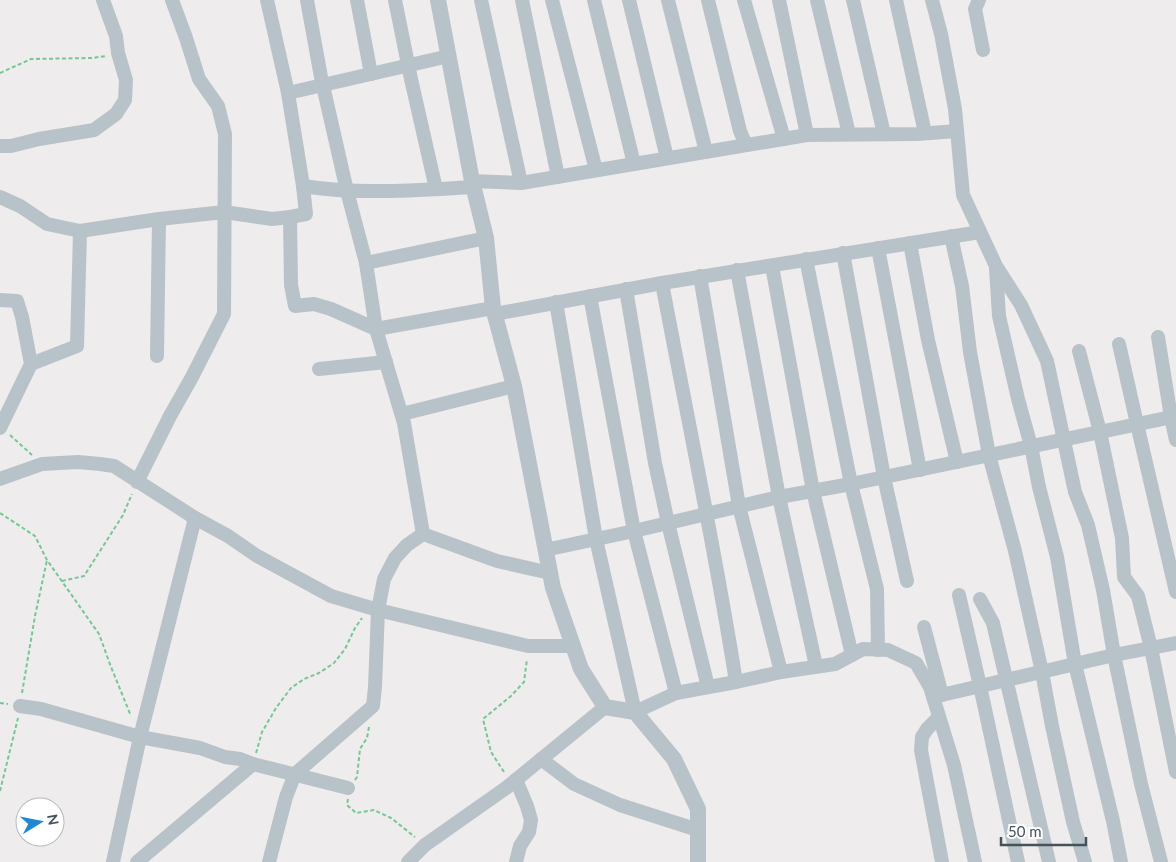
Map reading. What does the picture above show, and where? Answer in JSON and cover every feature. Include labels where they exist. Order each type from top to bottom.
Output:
[{"type":"street","points":[[0,146],[11,146],[39,138],[94,130],[116,114],[125,100],[126,80],[118,53],[116,36],[102,0]]},
{"type":"street","points":[[137,482],[224,314],[225,134],[218,106],[199,79],[172,0]]},
{"type":"street","points":[[0,197],[20,206],[47,224],[80,231],[159,219],[224,212],[272,219],[306,214],[288,93],[267,0]]},
{"type":"street","points":[[306,0],[323,85],[366,264],[376,329],[404,423],[423,534]]},
{"type":"street","points":[[357,0],[371,74]]},
{"type":"street","points":[[395,0],[436,189]]},
{"type":"street","points":[[438,0],[473,184],[486,238],[494,311],[514,386],[553,588],[581,668],[605,707],[635,712],[676,693],[781,672],[835,664],[863,649],[888,650],[916,663],[937,696]]},
{"type":"street","points":[[481,0],[521,183]]},
{"type":"street","points":[[522,0],[558,177]]},
{"type":"street","points":[[552,0],[596,170]]},
{"type":"street","points":[[594,0],[634,164]]},
{"type":"street","points":[[630,0],[667,158]]},
{"type":"street","points":[[668,0],[706,152]]},
{"type":"street","points":[[708,0],[740,131],[746,145]]},
{"type":"street","points":[[744,0],[784,138]]},
{"type":"street","points":[[779,0],[807,135]]},
{"type":"street","points":[[817,0],[848,134]]},
{"type":"street","points":[[853,0],[884,134]]},
{"type":"street","points":[[896,0],[925,133]]},
{"type":"street","points":[[932,0],[941,34],[955,110],[963,195],[996,266],[1021,305],[1048,361],[1075,492],[1088,526],[1103,590],[1114,655],[1141,784],[1161,862]]},
{"type":"street","points":[[979,0],[975,9],[982,50]]},
{"type":"street","points":[[288,93],[449,56]]},
{"type":"street","points":[[303,186],[347,190],[436,189],[473,184],[521,183],[807,135],[957,131]]},
{"type":"street","points":[[290,217],[291,285],[296,306],[314,304],[331,309],[376,329],[556,302],[662,282],[980,232]]},
{"type":"street","points":[[157,356],[159,219]]},
{"type":"street","points":[[31,364],[77,346],[80,231]]},
{"type":"street","points":[[951,236],[962,286],[970,352],[989,455],[1015,551],[1073,822],[1085,862]]},
{"type":"street","points":[[366,264],[486,238]]},
{"type":"street","points":[[910,243],[928,340],[957,462]]},
{"type":"street","points":[[878,248],[920,470]]},
{"type":"street","points":[[844,253],[884,477],[907,581]]},
{"type":"street","points":[[806,260],[851,484],[877,589],[878,650]]},
{"type":"street","points":[[772,266],[813,491],[852,655]]},
{"type":"street","points":[[996,266],[999,316],[1057,557],[1075,664],[1113,820],[1121,862]]},
{"type":"street","points":[[737,270],[778,497],[816,666]]},
{"type":"street","points":[[700,276],[739,506],[781,672]]},
{"type":"street","points":[[662,282],[721,588],[736,682]]},
{"type":"street","points":[[626,289],[655,463],[708,687]]},
{"type":"street","points":[[590,296],[634,531],[676,693]]},
{"type":"street","points":[[0,300],[17,301],[31,364],[0,427]]},
{"type":"street","points":[[556,302],[596,539],[635,712],[674,759],[698,809],[698,862]]},
{"type":"street","points":[[1158,337],[1176,440]]},
{"type":"street","points":[[1119,344],[1176,592]]},
{"type":"street","points":[[1078,351],[1100,432],[1122,538],[1124,577],[1138,596],[1152,648],[1176,772]]},
{"type":"street","points":[[319,369],[386,362]]},
{"type":"street","points":[[402,414],[514,386]]},
{"type":"street","points":[[545,550],[778,497],[851,484],[1173,417]]},
{"type":"street","points":[[0,479],[42,464],[78,462],[114,466],[257,556],[331,596],[378,610],[528,646],[574,646]]},
{"type":"street","points":[[113,862],[140,737],[196,518]]},
{"type":"street","points":[[423,534],[497,561],[550,573]]},
{"type":"street","points":[[269,862],[294,774],[372,706],[375,687],[378,610],[384,579],[395,558],[407,545],[423,534]]},
{"type":"street","points":[[959,595],[1018,862]]},
{"type":"street","points":[[980,599],[993,623],[1050,862]]},
{"type":"street","points":[[924,627],[937,696],[938,718],[954,765],[975,862]]},
{"type":"street","points":[[937,696],[1114,655],[1176,643]]},
{"type":"street","points":[[20,706],[41,709],[140,737],[200,748],[225,757],[240,759],[348,788]]},
{"type":"street","points":[[408,862],[425,845],[514,782],[605,707]]},
{"type":"street","points":[[938,718],[922,737],[921,750],[942,862]]},
{"type":"street","points":[[542,759],[574,784],[620,804],[698,830]]},
{"type":"street","points":[[137,862],[253,764]]},
{"type":"street","points":[[514,782],[528,806],[531,820],[529,832],[520,846],[516,862]]},
{"type":"path","points":[[0,73],[31,59],[92,58],[118,53]]},
{"type":"path","points":[[0,427],[42,464]]},
{"type":"path","points":[[62,581],[84,576],[123,516],[137,482]]},
{"type":"path","points":[[0,513],[35,536],[47,560],[99,634],[140,737]]},
{"type":"path","points":[[0,790],[20,706],[35,616],[47,560]]},
{"type":"path","points":[[253,764],[262,732],[276,708],[291,688],[304,679],[320,673],[334,663],[345,649],[362,618],[378,610]]},
{"type":"path","points":[[514,782],[491,752],[483,719],[512,696],[524,682],[528,646]]},
{"type":"path","points":[[372,706],[367,738],[360,749],[357,777],[348,788],[348,805],[356,813],[374,810],[391,818],[425,845]]}]
